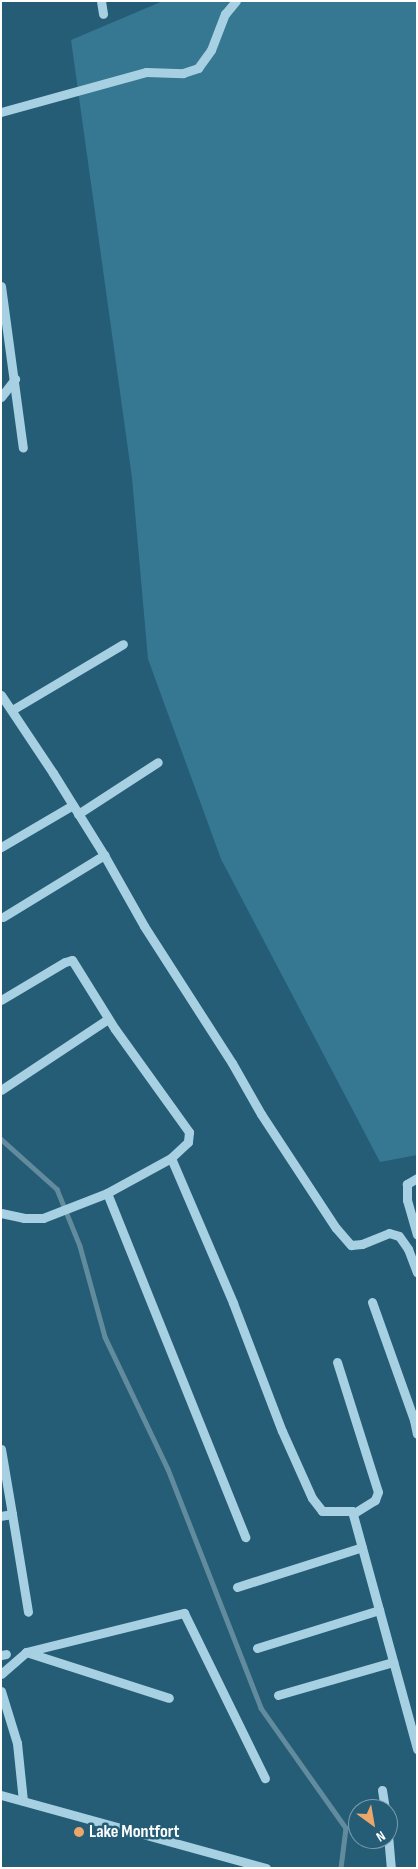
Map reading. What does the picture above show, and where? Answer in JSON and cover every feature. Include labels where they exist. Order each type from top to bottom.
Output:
[{"type":"street","points":[[101,1],[103,14]]},
{"type":"street","points":[[1,112],[146,72],[183,73],[198,68],[211,50],[225,14],[236,1]]},
{"type":"street","points":[[1,286],[3,316],[15,379],[23,448]]},
{"type":"street","points":[[1,397],[15,379]]},
{"type":"street","points":[[12,710],[123,644]]},
{"type":"street","points":[[1,695],[73,805],[144,926],[232,1063],[251,1098],[344,1239],[351,1245],[362,1244],[389,1233],[399,1236],[408,1249],[417,1272]]},
{"type":"street","points":[[78,814],[158,762]]},
{"type":"street","points":[[1,847],[73,805]]},
{"type":"street","points":[[3,917],[104,855]]},
{"type":"street","points":[[1,1000],[65,962],[72,960],[108,1019],[189,1132],[188,1142],[171,1158],[107,1193],[43,1218],[24,1218],[1,1213]]},
{"type":"street","points":[[1,1090],[108,1019]]},
{"type":"street","points":[[171,1158],[233,1303],[282,1431],[312,1498],[319,1510],[352,1511],[417,1749]]},
{"type":"street","points":[[417,1178],[407,1184],[407,1200],[417,1235]]},
{"type":"street","points":[[107,1193],[245,1538]]},
{"type":"street","points":[[372,1302],[414,1420],[417,1434]]},
{"type":"street","points":[[337,1362],[378,1488],[378,1496],[375,1500],[353,1514]]},
{"type":"street","points":[[1,1449],[28,1612]]},
{"type":"street","points":[[1,1516],[12,1514]]},
{"type":"street","points":[[237,1587],[362,1547]]},
{"type":"street","points":[[257,1648],[379,1610]]},
{"type":"street","points":[[1,1674],[26,1652],[184,1613],[265,1778]]},
{"type":"street","points":[[26,1652],[169,1698]]},
{"type":"street","points":[[278,1695],[393,1662]]},
{"type":"street","points":[[1,1691],[17,1743],[23,1801]]},
{"type":"street","points":[[382,1790],[383,1799]]},
{"type":"street","points":[[1,1795],[266,1868]]},
{"type":"street","points":[[389,1849],[391,1868]]},
{"type":"shaded area","points":[[163,1],[417,1],[417,1155],[380,1162],[221,859],[148,659],[132,478],[71,40]]},
{"type":"waterway","points":[[1,1139],[57,1189],[80,1246],[105,1337],[168,1469],[261,1708],[346,1828],[341,1868]]},
{"type":"place","name":"Lake Montfort","points":[[79,1832]]}]
